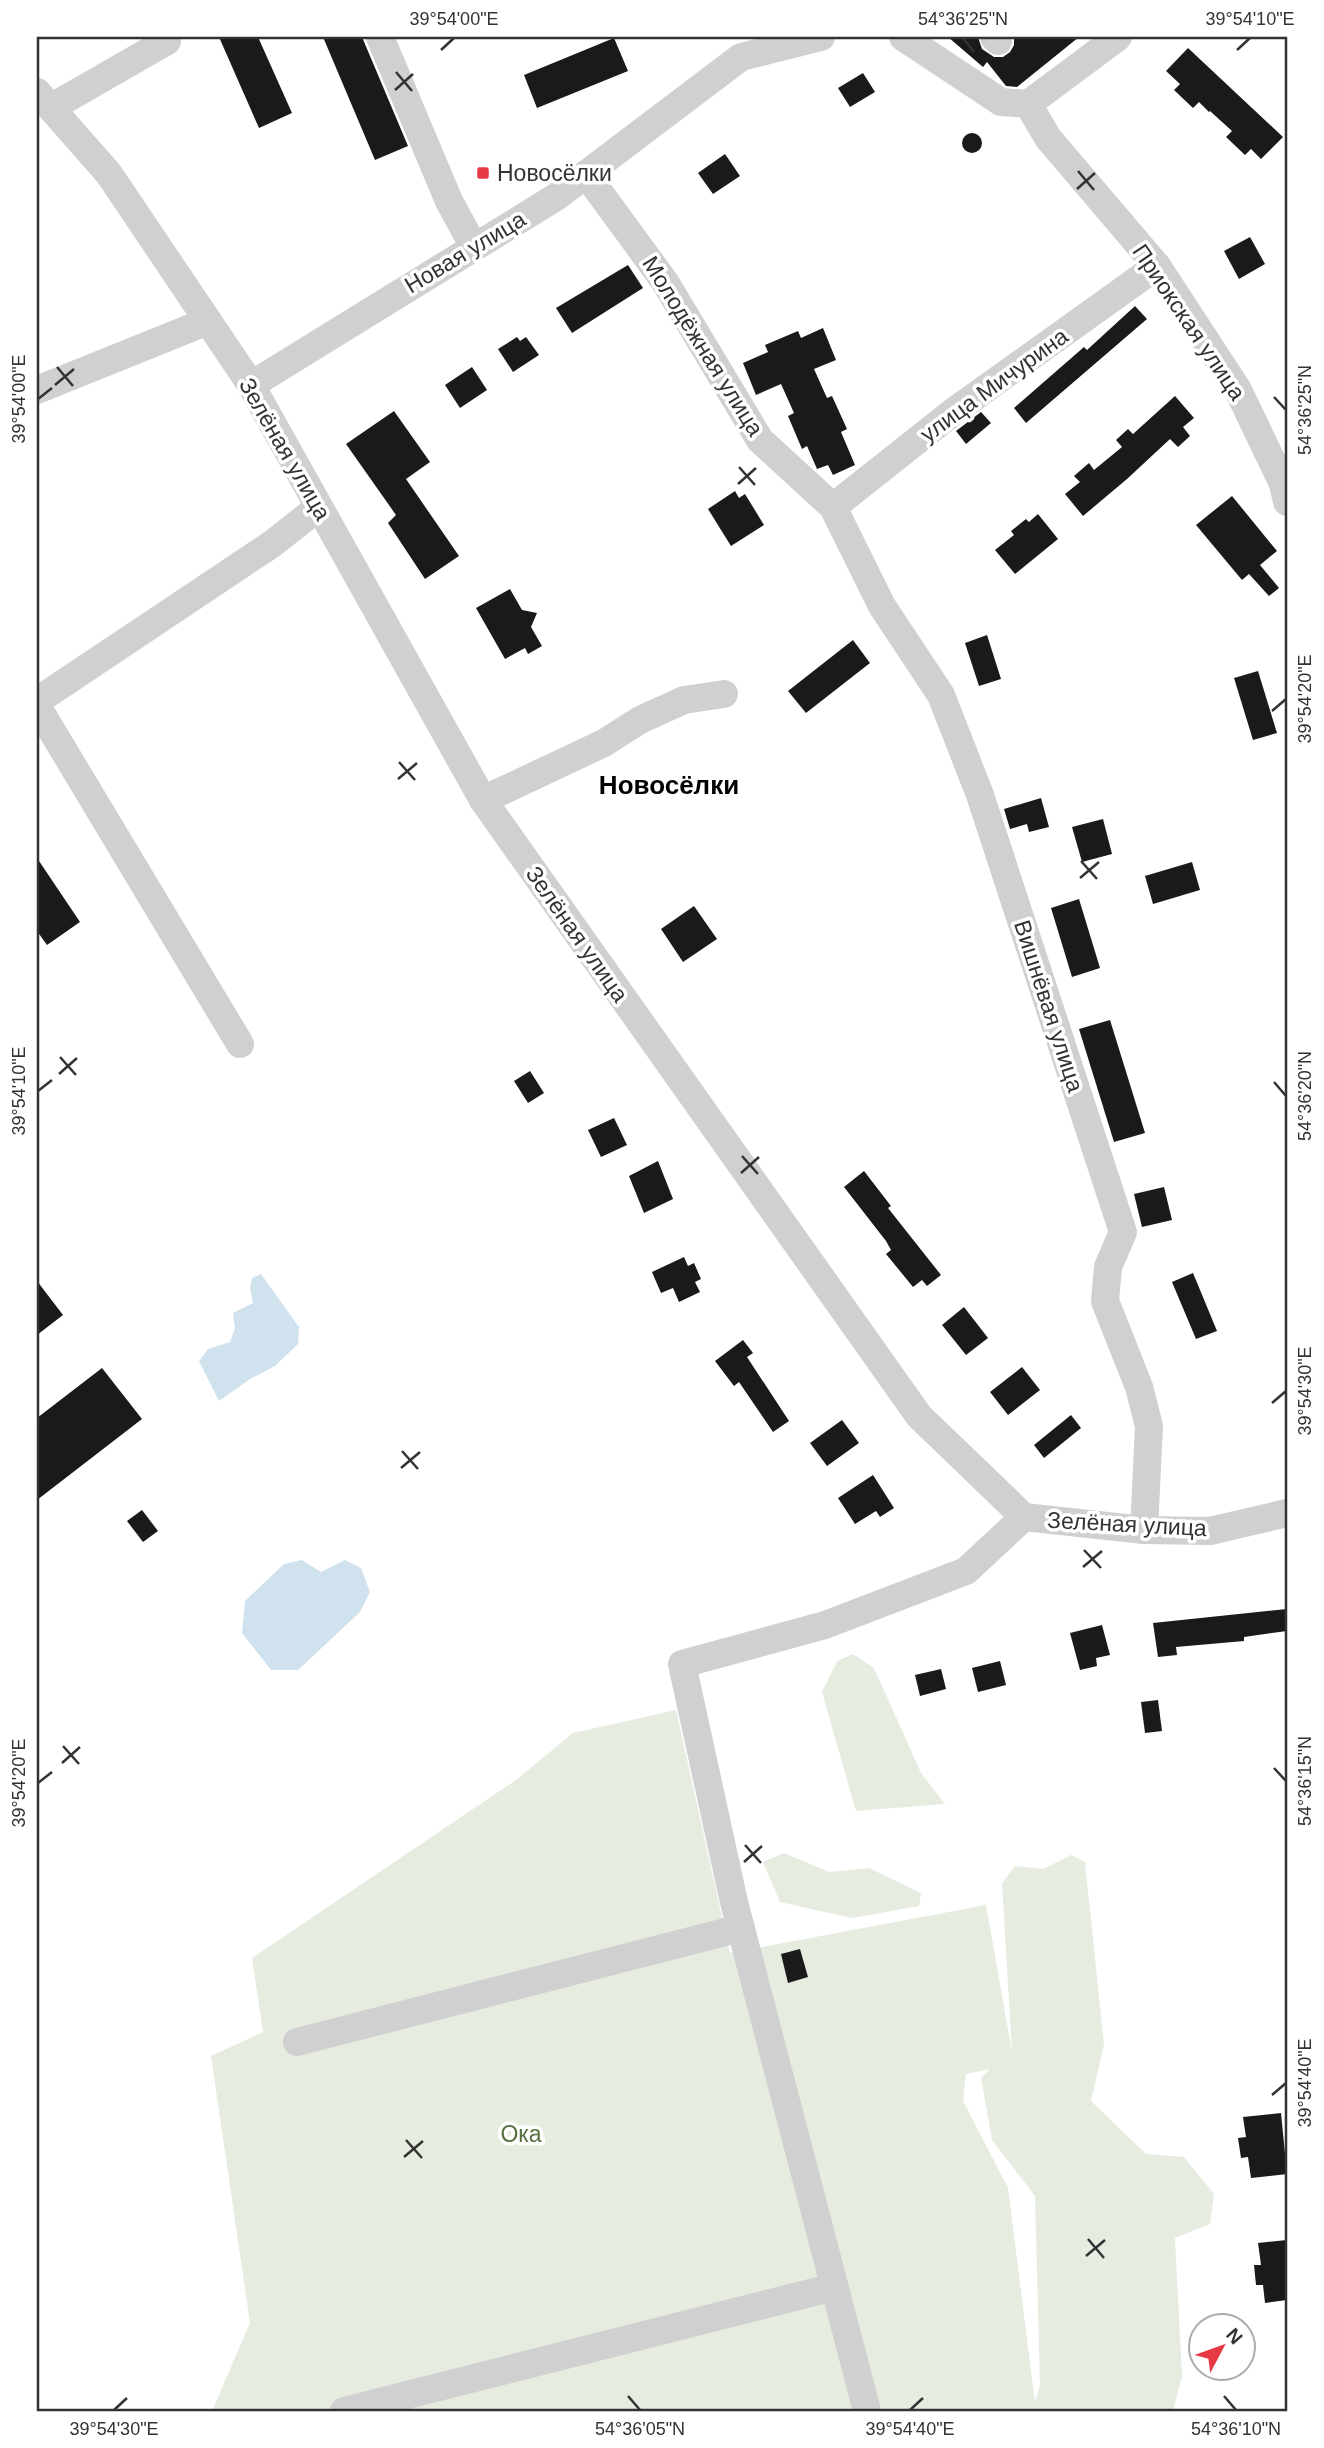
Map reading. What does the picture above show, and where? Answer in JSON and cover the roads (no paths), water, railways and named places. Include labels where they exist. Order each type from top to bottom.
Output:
[{"type":"street","points":[[44,99],[167,41],[167,37]]},
{"type":"street","points":[[380,37],[449,201],[474,247]]},
{"type":"street","name":"Новая улица","points":[[251,385],[556,197],[736,47],[821,37]]},
{"type":"street","points":[[903,37],[1001,102],[1028,104],[1118,37]]},
{"type":"street","name":"Зелёная улица","points":[[44,99],[109,174],[251,385],[483,800],[919,1416],[1024,1517],[1144,1530],[1210,1531],[1287,1513]]},
{"type":"street","name":"Приокская улица","points":[[1028,104],[1048,138],[1157,265],[1238,390],[1283,484],[1287,502]]},
{"type":"street","name":"Молодёжная улица","points":[[586,174],[665,282],[760,440],[833,506]]},
{"type":"street","name":"улица Мичурина","points":[[833,506],[953,412],[1157,265]]},
{"type":"street","points":[[37,390],[208,321]]},
{"type":"street","name":"Вишнёвая улица","points":[[833,506],[882,606],[941,695],[980,795],[1123,1233],[1108,1267],[1105,1301],[1139,1387],[1149,1426],[1144,1530]]},
{"type":"street","points":[[240,1044],[37,704],[272,544],[319,507]]},
{"type":"street","points":[[483,800],[604,743],[640,720],[684,700],[724,694]]},
{"type":"street","points":[[867,2411],[741,1928],[682,1664],[825,1625],[966,1571],[1024,1517]]},
{"type":"street","points":[[297,2042],[741,1928]]},
{"type":"street","points":[[344,2411],[834,2287]]},
{"type":"water","points":[[261,1274],[299,1327],[298,1344],[275,1366],[250,1379],[219,1401],[199,1361],[208,1349],[230,1342],[235,1328],[233,1313],[253,1303],[250,1288],[252,1278]]},
{"type":"water","points":[[302,1560],[321,1572],[345,1560],[361,1568],[370,1592],[360,1612],[298,1670],[271,1670],[242,1633],[245,1601],[284,1564]]},
{"type":"place","name":"Новосёлки","points":[[483,173]]},
{"type":"district","name":"Новосёлки","points":[[669,785]]},
{"type":"park label","name":"Ока","points":[[521,2134]]}]
